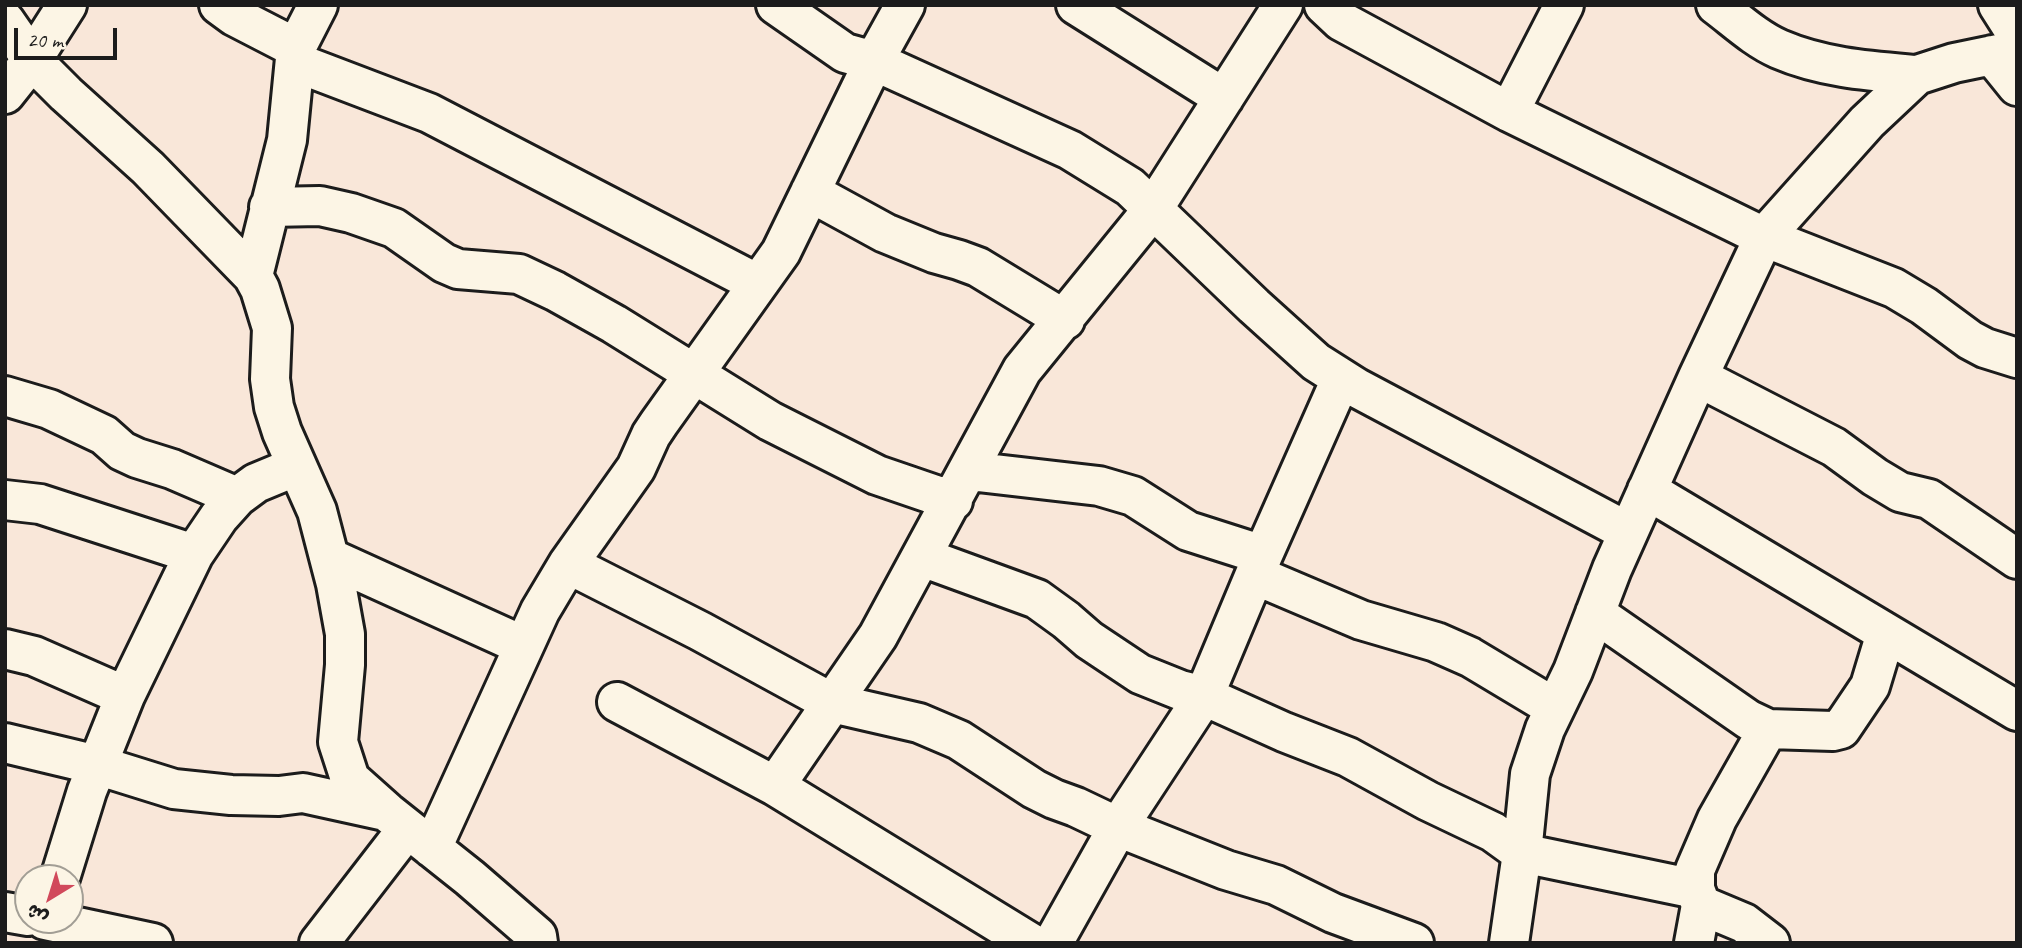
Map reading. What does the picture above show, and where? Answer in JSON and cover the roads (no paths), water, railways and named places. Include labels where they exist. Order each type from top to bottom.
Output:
[{"type":"street","points":[[5,94],[32,60],[67,5]]},
{"type":"street","points":[[219,5],[296,55],[429,113],[758,284]]},
{"type":"street","points":[[253,276],[287,140],[296,55],[318,5]]},
{"type":"street","points":[[776,5],[845,53],[874,61],[1070,150],[1130,187],[1316,362],[1357,388],[1628,532]]},
{"type":"street","points":[[319,943],[409,829],[524,646],[540,611],[568,564],[636,468],[651,435],[781,251],[874,61],[905,5]]},
{"type":"street","points":[[1076,5],[1224,98]]},
{"type":"street","points":[[775,786],[878,636],[1022,370],[1153,209],[1283,5]]},
{"type":"street","points":[[1324,5],[1342,21],[1509,112],[1764,237],[1894,288],[1970,340],[1985,348],[2017,358]]},
{"type":"street","points":[[1509,112],[1564,5]]},
{"type":"street","points":[[1716,5],[1778,48],[1842,68],[1917,75],[2009,47]]},
{"type":"street","points":[[1998,5],[2017,86]]},
{"type":"street","points":[[5,21],[32,60],[148,168],[253,276],[260,289],[272,328],[270,379],[274,407],[282,432],[317,511],[330,558],[345,634],[338,742],[349,779],[548,941]]},
{"type":"street","points":[[1509,943],[1530,774],[1545,729],[1573,671],[1612,569],[1698,377],[1764,237],[1867,122],[1917,75]]},
{"type":"street","points":[[810,192],[885,233],[978,267],[1065,320]]},
{"type":"street","points":[[270,207],[320,206],[351,213],[394,228],[444,263],[458,269],[519,274],[614,324],[770,421],[877,475],[961,486],[1099,486],[1119,491],[1142,501],[1188,531],[1362,620],[1436,642],[1459,652],[1555,708]]},
{"type":"street","points":[[1698,377],[1834,447],[1900,492],[1929,499],[2017,559]]},
{"type":"street","points":[[1053,943],[1118,827],[1204,696],[1342,379]]},
{"type":"street","points":[[5,396],[49,410],[104,435],[130,454],[237,497]]},
{"type":"street","points":[[64,864],[87,791],[125,696],[194,554],[219,517],[237,497],[256,483],[297,466]]},
{"type":"street","points":[[1647,490],[2017,711]]},
{"type":"street","points":[[5,500],[40,505],[194,554]]},
{"type":"street","points":[[922,557],[1037,600],[1089,640],[1140,674],[1180,690],[1204,696],[1348,757],[1428,801],[1493,832],[1522,853],[1698,897],[1745,923],[1770,943]]},
{"type":"street","points":[[330,558],[524,646]]},
{"type":"street","points":[[568,564],[701,631],[832,703],[919,723],[959,740],[1044,794],[1118,827],[1227,870],[1276,885],[1333,913],[1414,943]]},
{"type":"street","points":[[1595,613],[1748,720],[1768,729],[1841,729],[1870,686],[1886,633]]},
{"type":"street","points":[[5,649],[34,656],[125,696]]},
{"type":"street","points":[[617,702],[775,786],[1031,943]]},
{"type":"street","points":[[1694,943],[1698,897],[1695,870],[1717,819],[1768,729]]},
{"type":"street","points":[[5,743],[97,765],[174,789],[231,795],[279,796],[303,793],[409,829]]},
{"type":"street","points":[[84,928],[153,943]]}]
